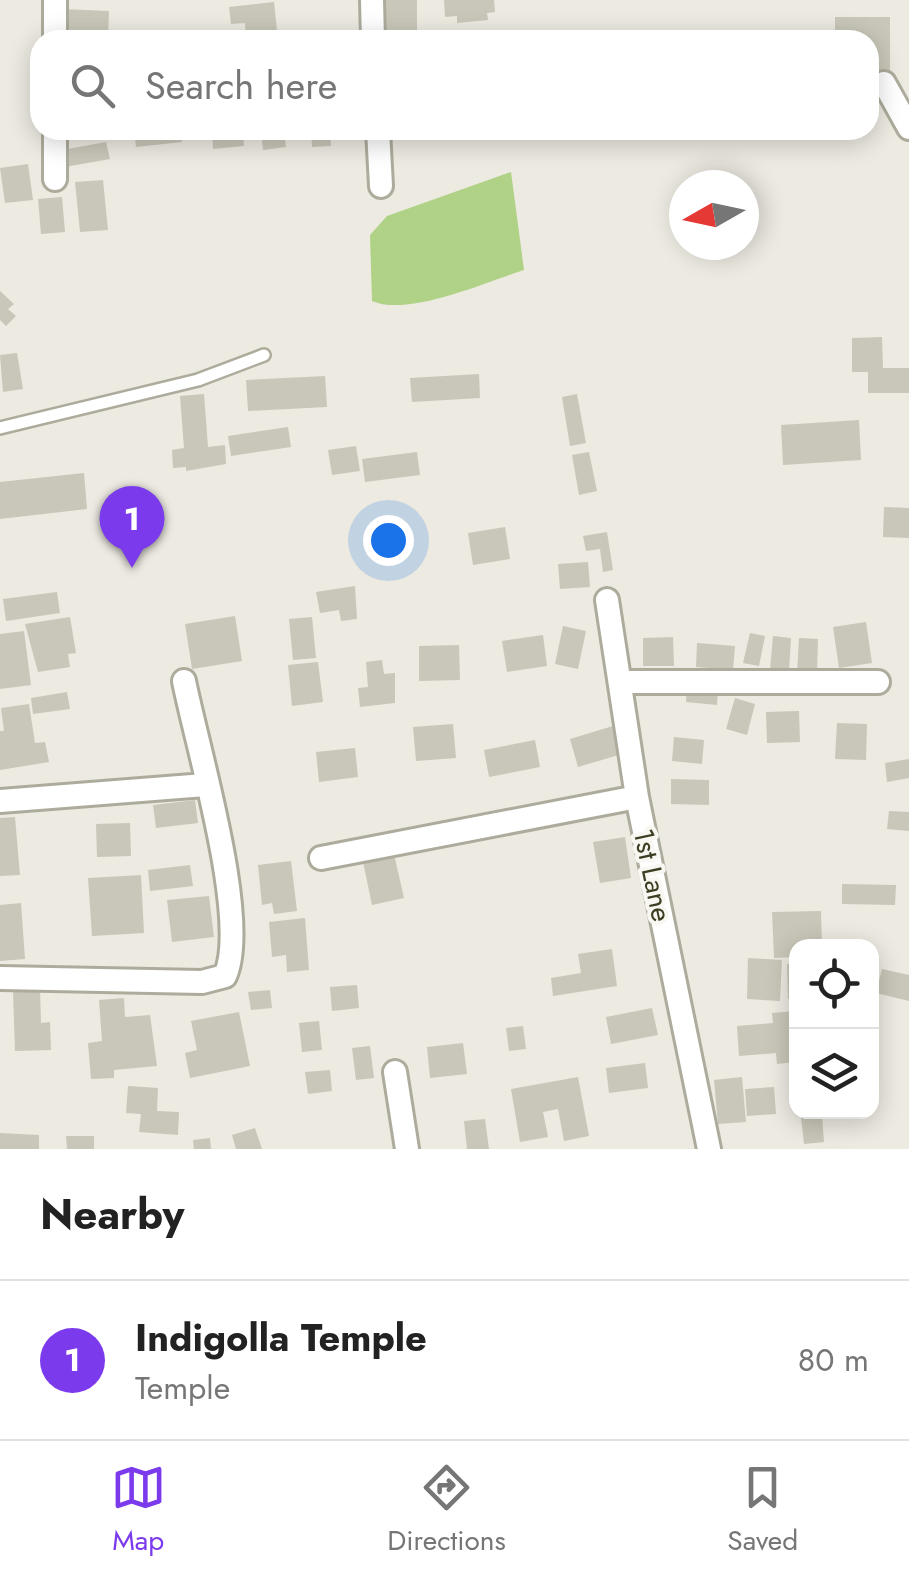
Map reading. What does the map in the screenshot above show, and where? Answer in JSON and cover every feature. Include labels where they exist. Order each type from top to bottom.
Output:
[{"type":"street","points":[[55,0],[55,30]]},
{"type":"street","points":[[372,0],[373,30]]},
{"type":"street","points":[[884,83],[909,128]]},
{"type":"street","points":[[55,140],[55,180]]},
{"type":"street","points":[[379,140],[381,186]]},
{"type":"street","name":"1st Lane","points":[[607,600],[637,797],[709,1149]]},
{"type":"street","points":[[0,978],[202,982],[225,976],[234,957],[222,856],[184,681]]},
{"type":"street","points":[[620,682],[878,682]]},
{"type":"street","points":[[0,802],[205,785]]},
{"type":"street","points":[[321,858],[637,797]]},
{"type":"street","points":[[394,1072],[408,1149]]},
{"type":"lane","points":[[0,428],[198,380],[264,355]]},
{"type":"shaded area","points":[[511,172],[524,270],[426,301],[387,305],[372,301],[370,235],[387,216]]},
{"type":"building","points":[[383,0],[417,0],[417,30],[383,30]]},
{"type":"building","points":[[444,0],[494,0],[495,12],[487,13],[488,20],[457,23],[457,16],[445,17]]},
{"type":"building","points":[[274,2],[277,30],[245,30],[245,23],[231,24],[229,7]]},
{"type":"building","points":[[62,9],[109,11],[108,30],[62,30]]},
{"type":"building","points":[[835,17],[890,17],[890,70],[879,70],[879,30],[835,30]]},
{"type":"building","points":[[135,140],[182,140],[182,142],[136,147]]},
{"type":"building","points":[[213,140],[244,140],[244,146],[213,149]]},
{"type":"building","points":[[262,140],[285,140],[286,147],[263,150]]},
{"type":"building","points":[[312,140],[331,140],[331,146],[312,147]]},
{"type":"building","points":[[106,142],[110,159],[65,167],[62,150]]},
{"type":"building","points":[[28,164],[33,200],[5,203],[0,168]]},
{"type":"building","points":[[103,180],[108,230],[80,232],[75,182]]},
{"type":"building","points":[[62,197],[65,232],[41,234],[38,199]]},
{"type":"building","points":[[0,291],[14,304],[8,309],[16,316],[6,326],[0,320]]},
{"type":"building","points":[[882,337],[883,368],[909,368],[909,393],[868,393],[868,372],[852,372],[852,338]]},
{"type":"building","points":[[17,353],[23,389],[3,392],[0,355]]},
{"type":"building","points":[[479,374],[480,398],[412,402],[410,378]]},
{"type":"building","points":[[325,376],[327,407],[248,411],[246,380]]},
{"type":"building","points":[[204,394],[208,447],[225,445],[226,464],[186,471],[186,467],[173,468],[172,450],[184,448],[180,396]]},
{"type":"building","points":[[577,394],[586,443],[570,446],[562,397]]},
{"type":"building","points":[[859,420],[861,460],[783,465],[781,425]]},
{"type":"building","points":[[288,427],[291,447],[231,456],[228,436]]},
{"type":"building","points":[[356,446],[360,471],[332,475],[328,450]]},
{"type":"building","points":[[417,452],[420,475],[365,482],[362,459]]},
{"type":"building","points":[[589,452],[597,491],[579,495],[572,455]]},
{"type":"building","points":[[84,473],[87,509],[0,519],[0,482]]},
{"type":"building","points":[[884,507],[909,508],[909,538],[883,537]]},
{"type":"building","points":[[505,527],[510,559],[473,565],[468,533]]},
{"type":"building","points":[[607,532],[613,570],[603,572],[600,549],[586,551],[583,536]]},
{"type":"building","points":[[588,562],[590,587],[560,589],[558,564]]},
{"type":"building","points":[[355,586],[357,619],[341,621],[339,610],[320,613],[316,592]]},
{"type":"building","points":[[57,592],[60,613],[6,621],[3,599]]},
{"type":"building","points":[[235,616],[242,661],[192,669],[185,624]]},
{"type":"building","points":[[70,617],[76,653],[68,654],[70,667],[38,672],[25,624]]},
{"type":"building","points":[[312,617],[316,658],[293,660],[289,619]]},
{"type":"building","points":[[866,622],[872,663],[839,668],[833,627]]},
{"type":"building","points":[[563,626],[586,631],[578,669],[555,664]]},
{"type":"building","points":[[24,631],[31,685],[0,689],[0,634]]},
{"type":"building","points":[[750,633],[765,636],[759,666],[743,663]]},
{"type":"building","points":[[543,635],[547,666],[507,672],[502,641]]},
{"type":"building","points":[[773,636],[791,638],[789,671],[770,670]]},
{"type":"building","points":[[673,637],[674,666],[643,666],[643,638]]},
{"type":"building","points":[[799,638],[818,639],[817,675],[797,674]]},
{"type":"building","points":[[697,643],[735,646],[733,670],[696,667]]},
{"type":"building","points":[[459,645],[460,680],[419,681],[419,646]]},
{"type":"building","points":[[382,660],[384,674],[395,673],[395,703],[360,707],[358,688],[368,687],[366,662]]},
{"type":"building","points":[[318,662],[323,702],[292,706],[288,665]]},
{"type":"building","points":[[687,686],[718,689],[717,705],[686,702]]},
{"type":"building","points":[[67,692],[70,709],[33,714],[31,698]]},
{"type":"building","points":[[735,698],[755,704],[747,735],[726,729]]},
{"type":"building","points":[[29,704],[35,743],[45,742],[49,762],[0,770],[0,731],[4,731],[1,708]]},
{"type":"building","points":[[799,711],[800,742],[767,743],[766,712]]},
{"type":"building","points":[[837,723],[867,724],[866,760],[835,759]]},
{"type":"building","points":[[453,724],[456,758],[416,761],[413,727]]},
{"type":"building","points":[[613,726],[622,754],[578,767],[570,739]]},
{"type":"building","points":[[674,737],[704,740],[702,764],[672,761]]},
{"type":"building","points":[[535,740],[540,767],[489,777],[484,750]]},
{"type":"building","points":[[355,748],[358,777],[319,782],[316,752]]},
{"type":"building","points":[[909,759],[909,778],[887,782],[885,763]]},
{"type":"building","points":[[671,779],[709,780],[709,805],[671,804]]},
{"type":"building","points":[[195,800],[198,823],[156,828],[153,805]]},
{"type":"building","points":[[889,811],[909,812],[909,831],[887,829]]},
{"type":"building","points":[[15,817],[20,875],[0,876],[0,818]]},
{"type":"building","points":[[130,823],[131,856],[97,857],[96,824]]},
{"type":"building","points":[[625,837],[631,878],[600,883],[593,842]]},
{"type":"building","points":[[394,854],[404,898],[372,905],[363,862]]},
{"type":"building","points":[[291,861],[297,911],[274,914],[272,903],[262,905],[258,865]]},
{"type":"building","points":[[190,865],[193,886],[150,891],[148,870]]},
{"type":"building","points":[[141,875],[144,933],[92,936],[88,878]]},
{"type":"building","points":[[842,884],[896,885],[895,905],[842,904]]},
{"type":"building","points":[[209,896],[214,937],[172,942],[167,900]]},
{"type":"building","points":[[21,903],[25,959],[0,961],[0,905]]},
{"type":"building","points":[[821,911],[822,939],[789,939],[789,957],[774,958],[772,912]]},
{"type":"building","points":[[305,918],[309,970],[287,972],[286,955],[272,957],[269,922]]},
{"type":"building","points":[[612,949],[617,986],[553,996],[551,978],[581,973],[578,954]]},
{"type":"building","points":[[748,958],[782,960],[780,1001],[747,999]]},
{"type":"building","points":[[882,969],[909,975],[909,1001],[879,994]]},
{"type":"building","points":[[357,985],[359,1008],[332,1011],[330,987]]},
{"type":"building","points":[[40,990],[41,1023],[50,1022],[51,1050],[15,1051],[13,991]]},
{"type":"building","points":[[270,990],[272,1008],[251,1010],[248,992]]},
{"type":"building","points":[[124,998],[125,1017],[150,1015],[157,1066],[114,1070],[114,1078],[91,1079],[88,1043],[102,1041],[99,1000]]},
{"type":"building","points":[[652,1008],[658,1035],[611,1044],[606,1017]]},
{"type":"building","points":[[239,1012],[250,1066],[190,1078],[185,1053],[197,1050],[191,1021]]},
{"type":"building","points":[[789,1012],[789,1063],[777,1064],[776,1053],[739,1056],[737,1026],[773,1023],[772,1013]]},
{"type":"building","points":[[319,1021],[322,1050],[302,1052],[299,1023]]},
{"type":"building","points":[[523,1026],[526,1049],[509,1051],[506,1028]]},
{"type":"building","points":[[463,1043],[467,1074],[430,1078],[427,1047]]},
{"type":"building","points":[[370,1046],[374,1078],[356,1080],[352,1048]]},
{"type":"building","points":[[645,1063],[648,1088],[609,1093],[606,1068]]},
{"type":"building","points":[[330,1070],[332,1091],[308,1094],[305,1072]]},
{"type":"building","points":[[578,1077],[589,1136],[564,1141],[558,1109],[543,1112],[548,1137],[520,1142],[511,1089]]},
{"type":"building","points":[[742,1077],[746,1122],[718,1124],[714,1080]]},
{"type":"building","points":[[128,1086],[158,1088],[157,1111],[179,1112],[178,1135],[139,1132],[141,1114],[126,1113]]},
{"type":"building","points":[[774,1087],[776,1114],[747,1116],[745,1089]]},
{"type":"building","points":[[485,1119],[489,1149],[467,1149],[464,1121]]},
{"type":"building","points":[[801,1119],[822,1119],[824,1142],[804,1144]]},
{"type":"building","points":[[255,1128],[262,1149],[236,1149],[232,1135]]},
{"type":"building","points":[[0,1133],[39,1135],[39,1149],[0,1149]]},
{"type":"building","points":[[66,1136],[94,1136],[94,1149],[67,1149]]},
{"type":"building","points":[[210,1138],[211,1149],[194,1149],[193,1140]]},
{"type":"place","name":"Indigolla Temple","points":[[132,568]]}]
